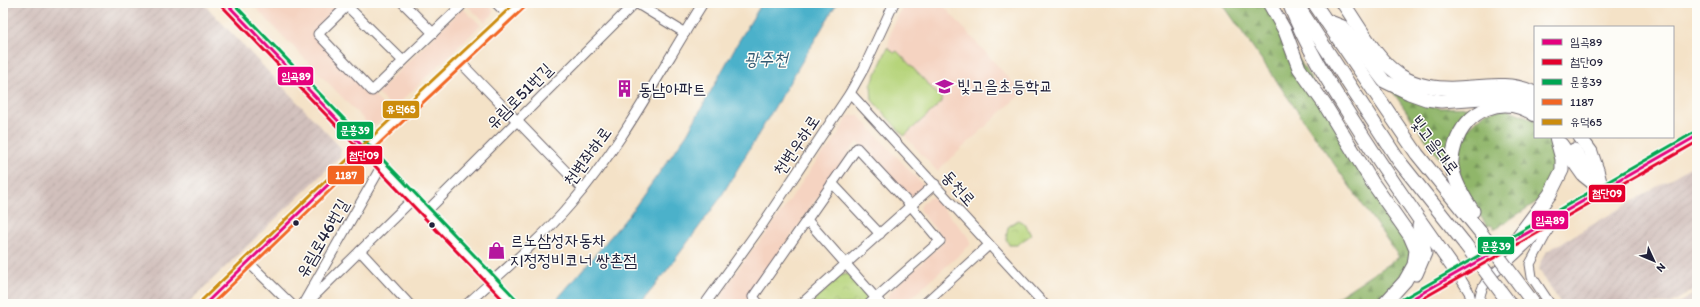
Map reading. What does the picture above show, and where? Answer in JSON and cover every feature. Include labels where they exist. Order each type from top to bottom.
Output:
[{"type":"highway","points":[[1269,3],[1285,31],[1299,68],[1325,105],[1372,182],[1410,236],[1416,250],[1414,265],[1405,281],[1384,304]]},
{"type":"highway","points":[[1289,3],[1301,34],[1332,88],[1417,218],[1456,273]]},
{"type":"highway","points":[[1296,3],[1399,161],[1465,244],[1510,304]]},
{"type":"highway","name":"빛고을대로","points":[[1314,3],[1417,154],[1481,233],[1534,304]]},
{"type":"highway","points":[[1343,3],[1384,63],[1402,78],[1420,85],[1438,88],[1509,85],[1534,93]]},
{"type":"highway","points":[[1325,20],[1343,27],[1384,80],[1409,93],[1426,99],[1441,100],[1509,96],[1534,105]]},
{"type":"highway","points":[[1481,233],[1478,219],[1461,193],[1452,166],[1458,133],[1470,118],[1484,109],[1495,106],[1517,106],[1534,114]]},
{"type":"highway","points":[[1517,238],[1550,194],[1562,170],[1562,159],[1556,138]]},
{"type":"highway","points":[[1557,138],[1583,175],[1602,190]]},
{"type":"highway","points":[[1567,138],[1581,160],[1597,170]]},
{"type":"highway","points":[[1581,138],[1591,152],[1602,190]]},
{"type":"highway","points":[[1384,304],[1406,286],[1416,274],[1424,260],[1425,253],[1417,218]]},
{"type":"street","points":[[226,3],[514,304]]},
{"type":"street","points":[[403,3],[433,33]]},
{"type":"street","points":[[403,61],[349,4],[318,34],[372,91],[461,6],[458,3]]},
{"type":"street","points":[[496,3],[509,16]]},
{"type":"street","points":[[205,304],[365,149],[522,3]]},
{"type":"street","points":[[635,3],[685,33]]},
{"type":"street","name":"유림로51번길","points":[[426,212],[635,3]]},
{"type":"street","name":"천변좌하로","points":[[467,304],[496,285],[584,189],[608,157],[704,3]]},
{"type":"street","name":"천변우하로","points":[[717,304],[707,301],[777,202],[850,93],[864,68],[894,3]]},
{"type":"street","points":[[460,62],[584,189]]},
{"type":"street","name":"동천로","points":[[850,93],[1044,304]]},
{"type":"street","points":[[1403,304],[1697,136]]},
{"type":"street","points":[[759,304],[753,298],[832,183],[857,148],[911,206],[940,241],[876,302],[847,264],[807,220]]},
{"type":"street","name":"유림로46번길","points":[[303,304],[382,167]]},
{"type":"street","points":[[832,183],[880,234]]},
{"type":"street","points":[[801,304],[935,184]]},
{"type":"street","points":[[306,304],[413,199]]},
{"type":"street","points":[[1480,304],[1480,293],[1492,273],[1510,260],[1557,216]]},
{"type":"street","points":[[1550,304],[1532,277],[1530,264],[1557,216]]},
{"type":"street","points":[[924,304],[989,245]]},
{"type":"street","points":[[360,251],[409,304]]},
{"type":"street","points":[[248,262],[291,304]]},
{"type":"street","points":[[1456,273],[1469,292],[1472,304]]},
{"type":"shaded area","points":[[3,3],[203,3],[341,148],[340,157],[187,304],[3,304]]},
{"type":"shaded area","points":[[251,3],[344,3],[313,34],[390,112],[376,125],[369,125]]},
{"type":"shaded area","points":[[464,3],[487,3],[493,9],[493,14],[485,22]]},
{"type":"shaded area","name":"빛고을초등학교","points":[[904,3],[941,3],[1022,93],[937,171],[872,100],[871,85],[888,47],[891,31]]},
{"type":"shaded area","points":[[462,8],[481,25],[393,109],[377,93]]},
{"type":"shaded area","points":[[858,115],[922,184],[922,189],[914,197],[909,196],[857,141],[748,298],[753,304],[726,304],[722,300],[722,292],[752,250],[764,237],[821,155],[831,146],[848,117]]},
{"type":"shaded area","points":[[1697,163],[1697,288],[1670,304],[1561,304],[1539,270],[1541,261],[1546,252]]},
{"type":"shaded area","points":[[929,197],[934,198],[970,239],[970,245],[904,304],[889,304],[887,302],[888,294],[945,241],[920,211],[921,205]]},
{"type":"shaded area","points":[[1697,292],[1697,302],[1693,304],[1676,304]]},
{"type":"green space","points":[[1222,3],[1265,3],[1407,239],[1410,247],[1410,260],[1405,272],[1394,286],[1368,304],[1327,304],[1399,257]]},
{"type":"green space","points":[[888,47],[894,53],[897,51],[942,99],[942,102],[904,136],[872,100],[871,85]]},
{"type":"green space","points":[[1391,89],[1422,104],[1440,108],[1477,107],[1449,173]]},
{"type":"green space","points":[[1507,109],[1534,120],[1534,138],[1552,138],[1558,169],[1547,191],[1535,203],[1495,229],[1491,225],[1487,226],[1464,191],[1456,166],[1462,135],[1486,112]]},
{"type":"green space","points":[[1018,220],[1025,224],[1031,235],[1017,245],[1009,245],[1006,239],[1008,227]]},
{"type":"green space","points":[[848,274],[868,296],[868,300],[864,304],[810,304],[841,275]]},
{"type":"water","name":"광주천","points":[[762,3],[837,3],[719,200],[665,273],[639,304],[553,304],[629,215],[687,134],[737,44]]},
{"type":"transit line","name":"임곡89","points":[[226,3],[365,149]]},
{"type":"transit line","name":"문흥39","points":[[233,3],[518,301]]},
{"type":"transit line","name":"유덕65","points":[[202,300],[345,162],[515,3]]},
{"type":"transit line","name":"첨단09","points":[[222,6],[507,304]]},
{"type":"transit line","name":"1187","points":[[212,304],[351,170],[525,7]]},
{"type":"transit line","name":"문흥39","points":[[1401,300],[1695,132]]},
{"type":"transit line","name":"임곡89","points":[[1403,304],[1697,136]]},
{"type":"transit line","name":"첨단09","points":[[1413,304],[1697,142]]},
{"type":"transit line","name":"임곡89","points":[[205,304],[365,149]]},
{"type":"place","name":"빛고을초등학교","points":[[944,86]]},
{"type":"place","name":"동남아파트","points":[[625,89]]},
{"type":"place","name":"르노삼성자동차 지정정비코너 쌍촌점","points":[[497,250]]}]
